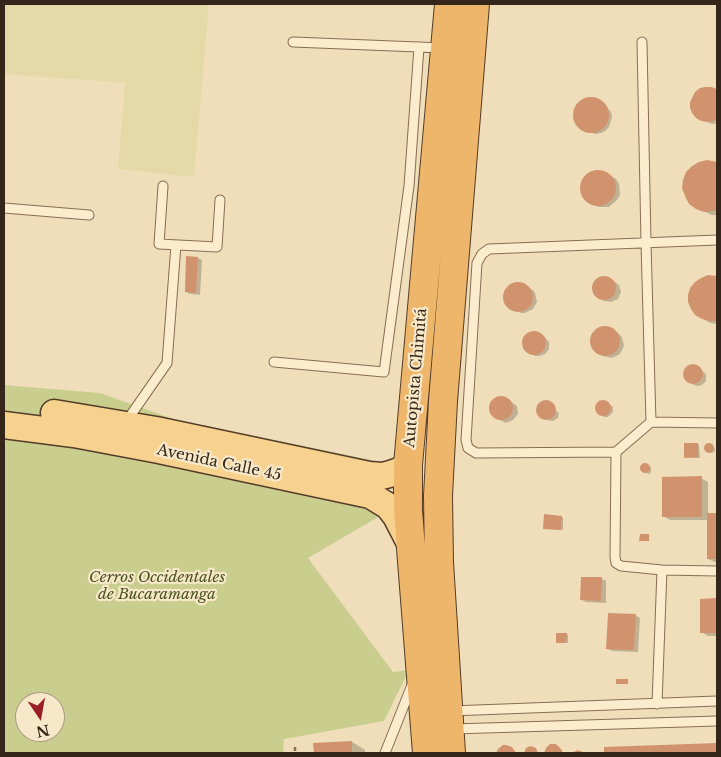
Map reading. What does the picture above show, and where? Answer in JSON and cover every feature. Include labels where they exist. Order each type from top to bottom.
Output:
[{"type":"highway","name":"Autopista Chimitá","points":[[427,753],[410,543],[408,465],[449,4]]},
{"type":"highway","name":"Autopista Chimitá","points":[[450,731],[439,562],[440,455],[442,401],[475,4]]},
{"type":"main road","name":"Avenida Calle 45","points":[[4,408],[62,414],[125,424],[369,475],[382,476],[390,474],[408,465]]},
{"type":"main road","name":"Avenida Calle 45","points":[[4,425],[74,434],[160,450],[370,496],[388,506],[396,516],[410,543]]},
{"type":"lane","points":[[293,42],[446,48]]},
{"type":"lane","points":[[642,42],[651,422]]},
{"type":"lane","points":[[274,362],[384,372],[409,186],[419,47]]},
{"type":"lane","points":[[163,186],[159,244],[217,247],[220,200]]},
{"type":"lane","points":[[4,208],[89,215]]},
{"type":"lane","points":[[717,240],[489,249],[482,254],[477,263],[466,440],[468,448],[476,453],[616,452],[651,422],[717,423]]},
{"type":"lane","points":[[125,424],[167,363],[176,245]]},
{"type":"lane","points":[[616,452],[614,557],[616,563],[622,566],[662,570],[717,571]]},
{"type":"lane","points":[[657,704],[662,570]]},
{"type":"lane","points":[[385,753],[420,664]]},
{"type":"lane","points":[[450,731],[657,704],[717,701]]},
{"type":"lane","points":[[450,731],[717,721]]},
{"type":"path","points":[[295,747],[295,753]]},
{"type":"shaded area","points":[[4,4],[209,4],[194,177],[118,169],[125,83],[4,74]]},
{"type":"green space","name":"Cerros Occidentales de Bucaramanga","points":[[4,385],[100,393],[176,420],[391,464],[380,516],[308,558],[393,672],[409,670],[384,721],[284,739],[283,753],[4,753]]},
{"type":"building","points":[[705,87],[717,89],[717,119],[707,122],[696,118],[690,108],[690,102],[695,92]]},
{"type":"building","points":[[591,97],[603,103],[609,115],[603,127],[591,133],[579,127],[573,115],[579,103]]},
{"type":"building","points":[[707,160],[717,162],[717,210],[704,212],[689,204],[682,188],[686,172],[699,162]]},
{"type":"building","points":[[598,170],[605,171],[611,175],[615,181],[615,195],[611,201],[605,205],[598,206],[591,205],[585,201],[581,195],[580,188],[581,181],[585,175],[591,171]]},
{"type":"building","points":[[186,256],[198,257],[196,293],[185,292]]},
{"type":"building","points":[[708,275],[717,276],[717,321],[709,321],[695,315],[688,302],[690,288],[695,282]]},
{"type":"building","points":[[604,276],[613,279],[616,288],[613,297],[604,300],[595,297],[592,288],[595,279]]},
{"type":"building","points":[[518,282],[524,283],[532,291],[532,303],[524,311],[518,312],[512,311],[504,303],[503,297],[504,291],[512,283]]},
{"type":"building","points":[[605,326],[616,330],[620,341],[616,352],[605,356],[594,352],[590,341],[594,330]]},
{"type":"building","points":[[534,331],[539,332],[545,338],[545,348],[539,354],[534,355],[529,354],[523,348],[522,343],[523,338],[529,332]]},
{"type":"building","points":[[693,364],[700,367],[703,374],[700,381],[693,384],[686,381],[683,374],[686,367]]},
{"type":"building","points":[[496,396],[506,396],[513,403],[513,413],[506,420],[496,420],[489,413],[489,403]]},
{"type":"building","points":[[546,400],[553,403],[556,410],[553,417],[546,420],[539,417],[536,410],[539,403]]},
{"type":"building","points":[[600,400],[606,400],[611,405],[609,414],[600,416],[595,411],[595,405]]},
{"type":"building","points":[[684,443],[698,443],[698,457],[684,458]]},
{"type":"building","points":[[707,443],[711,443],[714,448],[713,452],[707,453],[704,450],[704,446]]},
{"type":"building","points":[[643,463],[647,463],[650,468],[649,472],[643,473],[640,470],[640,466]]},
{"type":"building","points":[[702,476],[702,517],[662,517],[662,477]]},
{"type":"building","points":[[707,513],[717,513],[717,559],[707,559]]},
{"type":"building","points":[[544,514],[562,516],[561,530],[543,529]]},
{"type":"building","points":[[640,534],[649,534],[649,541],[639,541]]},
{"type":"building","points":[[581,577],[602,577],[601,601],[580,600]]},
{"type":"building","points":[[717,598],[717,633],[700,633],[700,599]]},
{"type":"building","points":[[608,613],[636,614],[634,650],[606,649]]},
{"type":"building","points":[[556,633],[567,633],[566,643],[556,643]]},
{"type":"building","points":[[616,679],[628,679],[628,684],[616,684]]},
{"type":"building","points":[[352,741],[352,753],[314,753],[313,743]]},
{"type":"building","points":[[717,743],[717,753],[604,753],[604,747]]},
{"type":"building","points":[[550,744],[556,744],[562,750],[562,753],[544,753]]},
{"type":"building","points":[[503,745],[512,747],[516,753],[496,753]]},
{"type":"building","points":[[530,746],[536,748],[538,753],[524,753],[526,748]]},
{"type":"building","points":[[580,751],[586,753],[571,753]]}]
